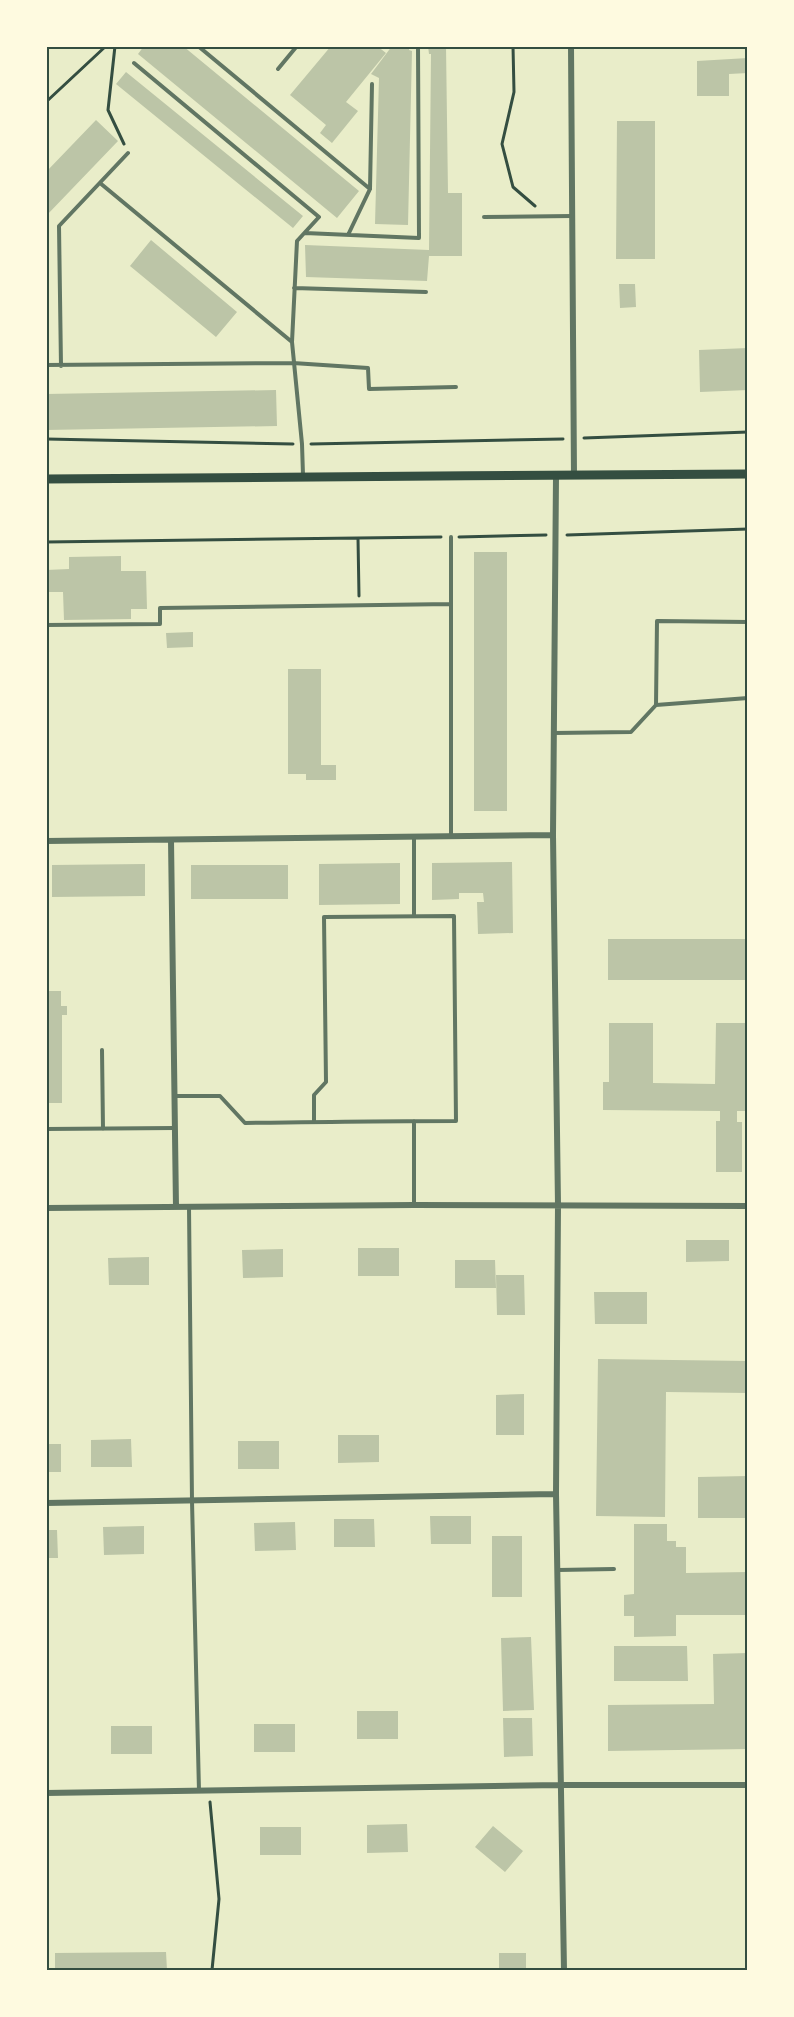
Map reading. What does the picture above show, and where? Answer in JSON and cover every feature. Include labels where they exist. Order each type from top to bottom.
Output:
[{"type":"main road","points":[[46,479],[747,474]]},
{"type":"street","points":[[571,46],[574,476]]},
{"type":"street","points":[[556,477],[553,835],[558,1205],[556,1494],[564,1971]]},
{"type":"street","points":[[46,841],[553,835]]},
{"type":"street","points":[[171,840],[176,1207]]},
{"type":"street","points":[[46,1208],[414,1205],[747,1206]]},
{"type":"street","points":[[46,1503],[556,1494]]},
{"type":"street","points":[[46,1793],[560,1785],[747,1785]]},
{"type":"lane","points":[[198,46],[370,189]]},
{"type":"lane","points":[[278,69],[297,46]]},
{"type":"lane","points":[[305,233],[419,238],[418,46]]},
{"type":"lane","points":[[134,63],[319,218],[297,241],[294,288],[293,363],[302,444],[303,476]]},
{"type":"lane","points":[[348,235],[370,189],[372,84]]},
{"type":"lane","points":[[61,366],[59,226],[128,153]]},
{"type":"lane","points":[[100,183],[292,342]]},
{"type":"lane","points":[[484,217],[573,216]]},
{"type":"lane","points":[[294,288],[426,292]]},
{"type":"lane","points":[[46,365],[293,363],[368,368],[369,388],[456,387]]},
{"type":"lane","points":[[451,537],[451,837]]},
{"type":"lane","points":[[46,625],[160,624],[160,608],[451,604]]},
{"type":"lane","points":[[554,733],[632,732],[656,705],[657,621],[747,622]]},
{"type":"lane","points":[[656,705],[747,698]]},
{"type":"lane","points":[[414,837],[414,916]]},
{"type":"lane","points":[[174,1096],[220,1096],[244,1123],[456,1121],[454,916],[324,917],[326,1082],[314,1095],[314,1122]]},
{"type":"lane","points":[[102,1050],[103,1129]]},
{"type":"lane","points":[[414,1121],[414,1205]]},
{"type":"lane","points":[[46,1130],[175,1128]]},
{"type":"lane","points":[[189,1207],[192,1501],[199,1791]]},
{"type":"lane","points":[[557,1570],[614,1569]]},
{"type":"path","points":[[46,102],[106,46]]},
{"type":"path","points":[[116,46],[108,110],[128,153]]},
{"type":"path","points":[[513,46],[514,92],[502,144],[513,188],[548,217]]},
{"type":"path","points":[[46,439],[302,444],[747,432]]},
{"type":"path","points":[[46,542],[451,537],[747,529]]},
{"type":"path","points":[[358,538],[359,605]]},
{"type":"path","points":[[209,1791],[219,1899],[212,1971]]},
{"type":"building","points":[[144,46],[183,46],[359,191],[337,218],[138,54]]},
{"type":"building","points":[[331,46],[377,46],[386,53],[346,102],[358,111],[332,143],[320,133],[326,125],[290,95]]},
{"type":"building","points":[[392,46],[409,46],[409,50],[412,51],[408,225],[375,224],[379,78],[371,74]]},
{"type":"building","points":[[428,46],[446,46],[448,193],[462,193],[462,256],[429,256],[427,281],[306,277],[305,245],[429,250],[431,54],[429,54]]},
{"type":"building","points":[[748,58],[748,73],[729,74],[729,96],[697,96],[697,61]]},
{"type":"building","points":[[126,72],[303,216],[293,228],[116,84]]},
{"type":"building","points":[[96,120],[118,141],[46,216],[46,172]]},
{"type":"building","points":[[617,121],[655,121],[655,259],[616,259]]},
{"type":"building","points":[[151,240],[237,312],[216,337],[130,266]]},
{"type":"building","points":[[619,284],[635,284],[636,307],[620,308]]},
{"type":"building","points":[[748,348],[748,390],[700,392],[699,350]]},
{"type":"building","points":[[276,390],[277,426],[46,430],[46,394]]},
{"type":"building","points":[[474,552],[507,552],[507,811],[474,811]]},
{"type":"building","points":[[121,556],[121,571],[146,571],[147,609],[131,609],[131,619],[64,620],[63,592],[46,592],[46,570],[69,569],[69,557]]},
{"type":"building","points":[[193,632],[193,647],[167,648],[166,633]]},
{"type":"building","points":[[288,669],[321,669],[321,765],[336,765],[336,780],[306,780],[306,774],[288,774]]},
{"type":"building","points":[[512,862],[513,933],[478,934],[477,902],[484,902],[483,893],[459,893],[459,899],[432,900],[432,863]]},
{"type":"building","points":[[400,863],[400,904],[319,905],[319,864]]},
{"type":"building","points":[[145,864],[145,896],[52,897],[52,865]]},
{"type":"building","points":[[191,865],[288,865],[288,899],[191,899]]},
{"type":"building","points":[[608,939],[748,939],[748,980],[608,980]]},
{"type":"building","points":[[46,991],[61,991],[61,1006],[67,1006],[67,1015],[62,1015],[62,1103],[46,1103]]},
{"type":"building","points":[[609,1023],[653,1023],[653,1083],[715,1084],[716,1023],[746,1023],[745,1111],[737,1111],[737,1122],[742,1122],[742,1172],[716,1172],[716,1121],[720,1121],[720,1111],[603,1110],[603,1082],[609,1082]]},
{"type":"building","points":[[686,1240],[729,1240],[729,1261],[686,1262]]},
{"type":"building","points":[[358,1248],[399,1248],[399,1276],[358,1276]]},
{"type":"building","points":[[283,1249],[283,1277],[243,1278],[242,1250]]},
{"type":"building","points":[[149,1257],[149,1285],[109,1285],[108,1258]]},
{"type":"building","points":[[455,1260],[495,1260],[496,1288],[455,1288]]},
{"type":"building","points":[[496,1275],[524,1275],[525,1315],[497,1315]]},
{"type":"building","points":[[594,1292],[647,1292],[647,1324],[595,1324]]},
{"type":"building","points":[[598,1359],[748,1361],[748,1393],[666,1392],[665,1517],[596,1516]]},
{"type":"building","points":[[524,1394],[524,1435],[496,1435],[496,1395]]},
{"type":"building","points":[[338,1435],[379,1435],[379,1462],[338,1463]]},
{"type":"building","points":[[131,1439],[132,1467],[91,1467],[91,1440]]},
{"type":"building","points":[[238,1441],[279,1441],[279,1469],[238,1469]]},
{"type":"building","points":[[46,1444],[61,1444],[61,1472],[46,1472]]},
{"type":"building","points":[[748,1476],[748,1518],[698,1518],[698,1477]]},
{"type":"building","points":[[430,1516],[471,1516],[471,1544],[431,1544]]},
{"type":"building","points":[[334,1519],[374,1519],[375,1547],[334,1547]]},
{"type":"building","points":[[295,1522],[296,1550],[255,1551],[254,1523]]},
{"type":"building","points":[[634,1524],[667,1524],[667,1541],[676,1541],[676,1547],[686,1547],[686,1573],[748,1572],[748,1615],[676,1615],[676,1636],[634,1637],[634,1616],[624,1616],[624,1595],[634,1594]]},
{"type":"building","points":[[144,1526],[144,1554],[104,1555],[103,1527]]},
{"type":"building","points":[[46,1530],[57,1530],[58,1558],[46,1558]]},
{"type":"building","points":[[492,1536],[522,1536],[522,1597],[492,1597]]},
{"type":"building","points":[[531,1637],[534,1710],[503,1711],[501,1638]]},
{"type":"building","points":[[614,1646],[687,1646],[688,1681],[614,1681]]},
{"type":"building","points":[[748,1653],[748,1749],[608,1751],[608,1705],[714,1704],[713,1654]]},
{"type":"building","points":[[357,1711],[398,1711],[398,1739],[357,1739]]},
{"type":"building","points":[[503,1718],[532,1718],[533,1756],[504,1757]]},
{"type":"building","points":[[254,1724],[295,1724],[295,1752],[254,1752]]},
{"type":"building","points":[[111,1726],[152,1726],[152,1754],[111,1754]]},
{"type":"building","points":[[407,1824],[408,1852],[367,1853],[367,1825]]},
{"type":"building","points":[[493,1826],[523,1851],[505,1872],[475,1847]]},
{"type":"building","points":[[260,1827],[301,1827],[301,1855],[260,1855]]},
{"type":"building","points":[[166,1952],[167,1970],[55,1970],[55,1953]]},
{"type":"building","points":[[499,1953],[526,1953],[526,1970],[499,1970]]}]
